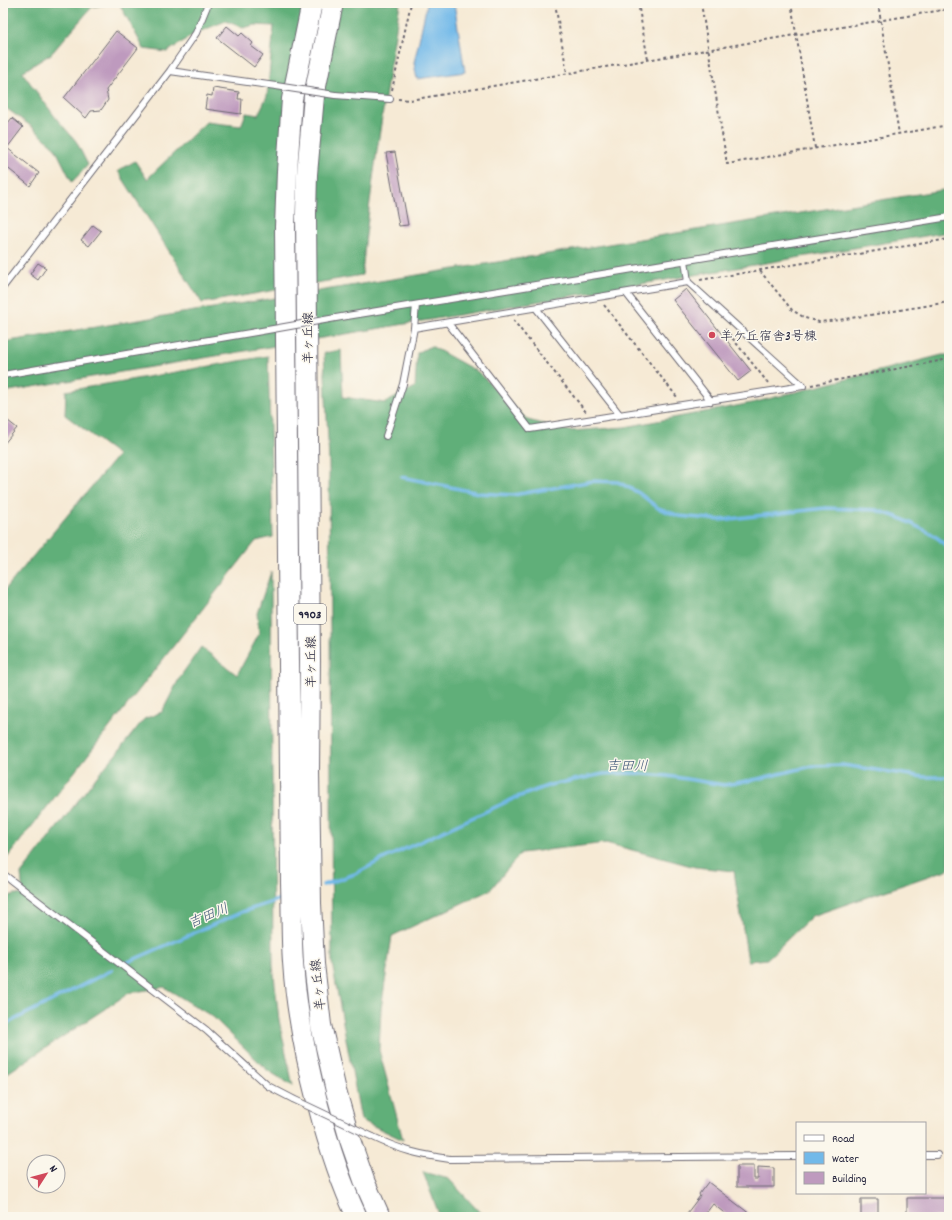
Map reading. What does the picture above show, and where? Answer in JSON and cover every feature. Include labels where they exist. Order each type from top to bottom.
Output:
[{"type":"main road","name":"羊ヶ丘線","points":[[312,3],[292,99],[285,227],[293,963],[299,1017],[309,1068],[325,1130],[347,1196],[357,1217]]},
{"type":"main road","name":"羊ヶ丘線","points":[[333,3],[314,96],[307,174],[306,214],[311,903],[314,964],[323,1033],[336,1091],[350,1140],[365,1183],[380,1217]]},
{"type":"lane","points":[[3,287],[170,71],[196,33],[207,3]]},
{"type":"lane","points":[[170,71],[335,95],[390,99]]},
{"type":"lane","points":[[3,375],[347,316],[949,217]]},
{"type":"lane","points":[[685,260],[688,282],[803,386]]},
{"type":"lane","points":[[414,328],[688,282]]},
{"type":"lane","points":[[626,293],[711,401]]},
{"type":"lane","points":[[386,436],[403,384],[414,328],[416,305]]},
{"type":"lane","points":[[536,308],[620,415]]},
{"type":"lane","points":[[448,323],[530,429],[803,386]]},
{"type":"lane","points":[[3,874],[206,1030],[268,1086],[387,1144],[411,1153],[450,1159],[796,1156]]},
{"type":"lane","points":[[926,1155],[937,1155]]},
{"type":"path","points":[[411,3],[390,99],[410,100],[949,9]]},
{"type":"path","points":[[555,3],[567,73]]},
{"type":"path","points":[[638,3],[648,60]]},
{"type":"path","points":[[701,3],[727,164],[949,125]]},
{"type":"path","points":[[791,3],[815,148]]},
{"type":"path","points":[[878,3],[898,134]]},
{"type":"path","points":[[760,270],[792,310],[805,318],[819,322],[949,302]]},
{"type":"path","points":[[598,298],[683,405]]},
{"type":"path","points":[[508,313],[592,419]]},
{"type":"path","points":[[722,324],[774,390]]},
{"type":"path","points":[[803,386],[949,359]]},
{"type":"green space","points":[[3,3],[115,3],[92,7],[51,54],[22,72],[56,118],[76,141],[88,165],[72,182],[55,148],[31,126],[3,106]]},
{"type":"green space","points":[[119,3],[400,3],[374,173],[362,275],[202,303],[118,171],[135,161],[147,179],[206,122],[241,126],[246,113],[258,115],[267,96],[274,26],[255,25],[243,28],[226,21],[196,33],[167,52],[144,49]]},
{"type":"green space","points":[[949,189],[949,232],[3,392],[3,342]]},
{"type":"green space","points":[[431,346],[478,372],[528,420],[570,431],[625,427],[752,403],[942,355],[949,355],[949,869],[812,916],[767,959],[748,961],[734,871],[695,867],[606,843],[521,853],[490,890],[392,936],[381,1009],[379,1050],[403,1140],[361,1120],[332,963],[329,463],[324,353],[341,350],[343,397],[385,403],[415,387],[417,353]]},
{"type":"green space","points":[[268,356],[273,537],[256,541],[3,863],[3,592],[118,455],[65,415],[66,391]]},
{"type":"green space","points":[[271,572],[273,966],[279,1020],[293,1086],[267,1070],[213,1017],[164,987],[129,993],[3,1076],[3,898],[15,894],[23,895],[21,874],[98,775],[144,719],[162,712],[180,677],[201,647],[237,675],[259,634],[257,613]]},
{"type":"green space","points":[[423,1172],[449,1179],[484,1217],[440,1217]]},
{"type":"water","points":[[454,3],[465,72],[417,79],[414,63],[427,4]]},
{"type":"building","points":[[227,26],[239,36],[242,33],[253,43],[251,46],[263,55],[254,67],[217,38]]},
{"type":"building","points":[[116,31],[138,48],[106,90],[108,100],[101,110],[91,111],[86,118],[64,98]]},
{"type":"building","points":[[213,88],[239,92],[238,99],[242,99],[241,114],[205,109],[207,95],[212,96]]},
{"type":"building","points":[[12,118],[23,127],[7,148],[39,173],[30,186],[5,166],[3,168],[3,129]]},
{"type":"building","points":[[395,152],[408,225],[399,226],[386,153]]},
{"type":"building","points":[[93,225],[101,231],[89,246],[81,240]]},
{"type":"building","points":[[38,263],[46,268],[38,280],[30,274]]},
{"type":"building","name":"羊ケ丘宿舎3号棟","points":[[686,289],[751,371],[738,381],[673,300]]},
{"type":"building","points":[[3,417],[17,428],[3,445]]},
{"type":"building","points":[[737,1166],[754,1166],[754,1179],[758,1179],[758,1167],[774,1168],[774,1187],[737,1187]]},
{"type":"building","points":[[708,1182],[750,1214],[748,1217],[727,1217],[728,1216],[713,1204],[703,1217],[684,1217],[700,1196],[699,1194]]},
{"type":"building","points":[[907,1198],[949,1198],[949,1217],[907,1217]]},
{"type":"building","points":[[861,1199],[878,1199],[878,1217],[861,1217]]},
{"type":"waterway","points":[[402,477],[479,493],[513,495],[593,481],[618,482],[639,493],[658,508],[679,516],[721,520],[826,508],[876,510],[900,518],[930,533],[939,539],[949,549]]},
{"type":"waterway","name":"吉田川","points":[[323,885],[355,874],[385,858],[515,798],[550,785],[603,774],[631,773],[668,776],[724,785],[758,779],[812,766],[842,765],[924,777],[949,777]]},
{"type":"waterway","name":"吉田川","points":[[128,962],[242,912],[284,898]]},
{"type":"waterway","name":"吉田川","points":[[3,1027],[8,1023],[112,970]]},
{"type":"place","name":"羊ケ丘宿舎3号棟","points":[[712,335]]}]
